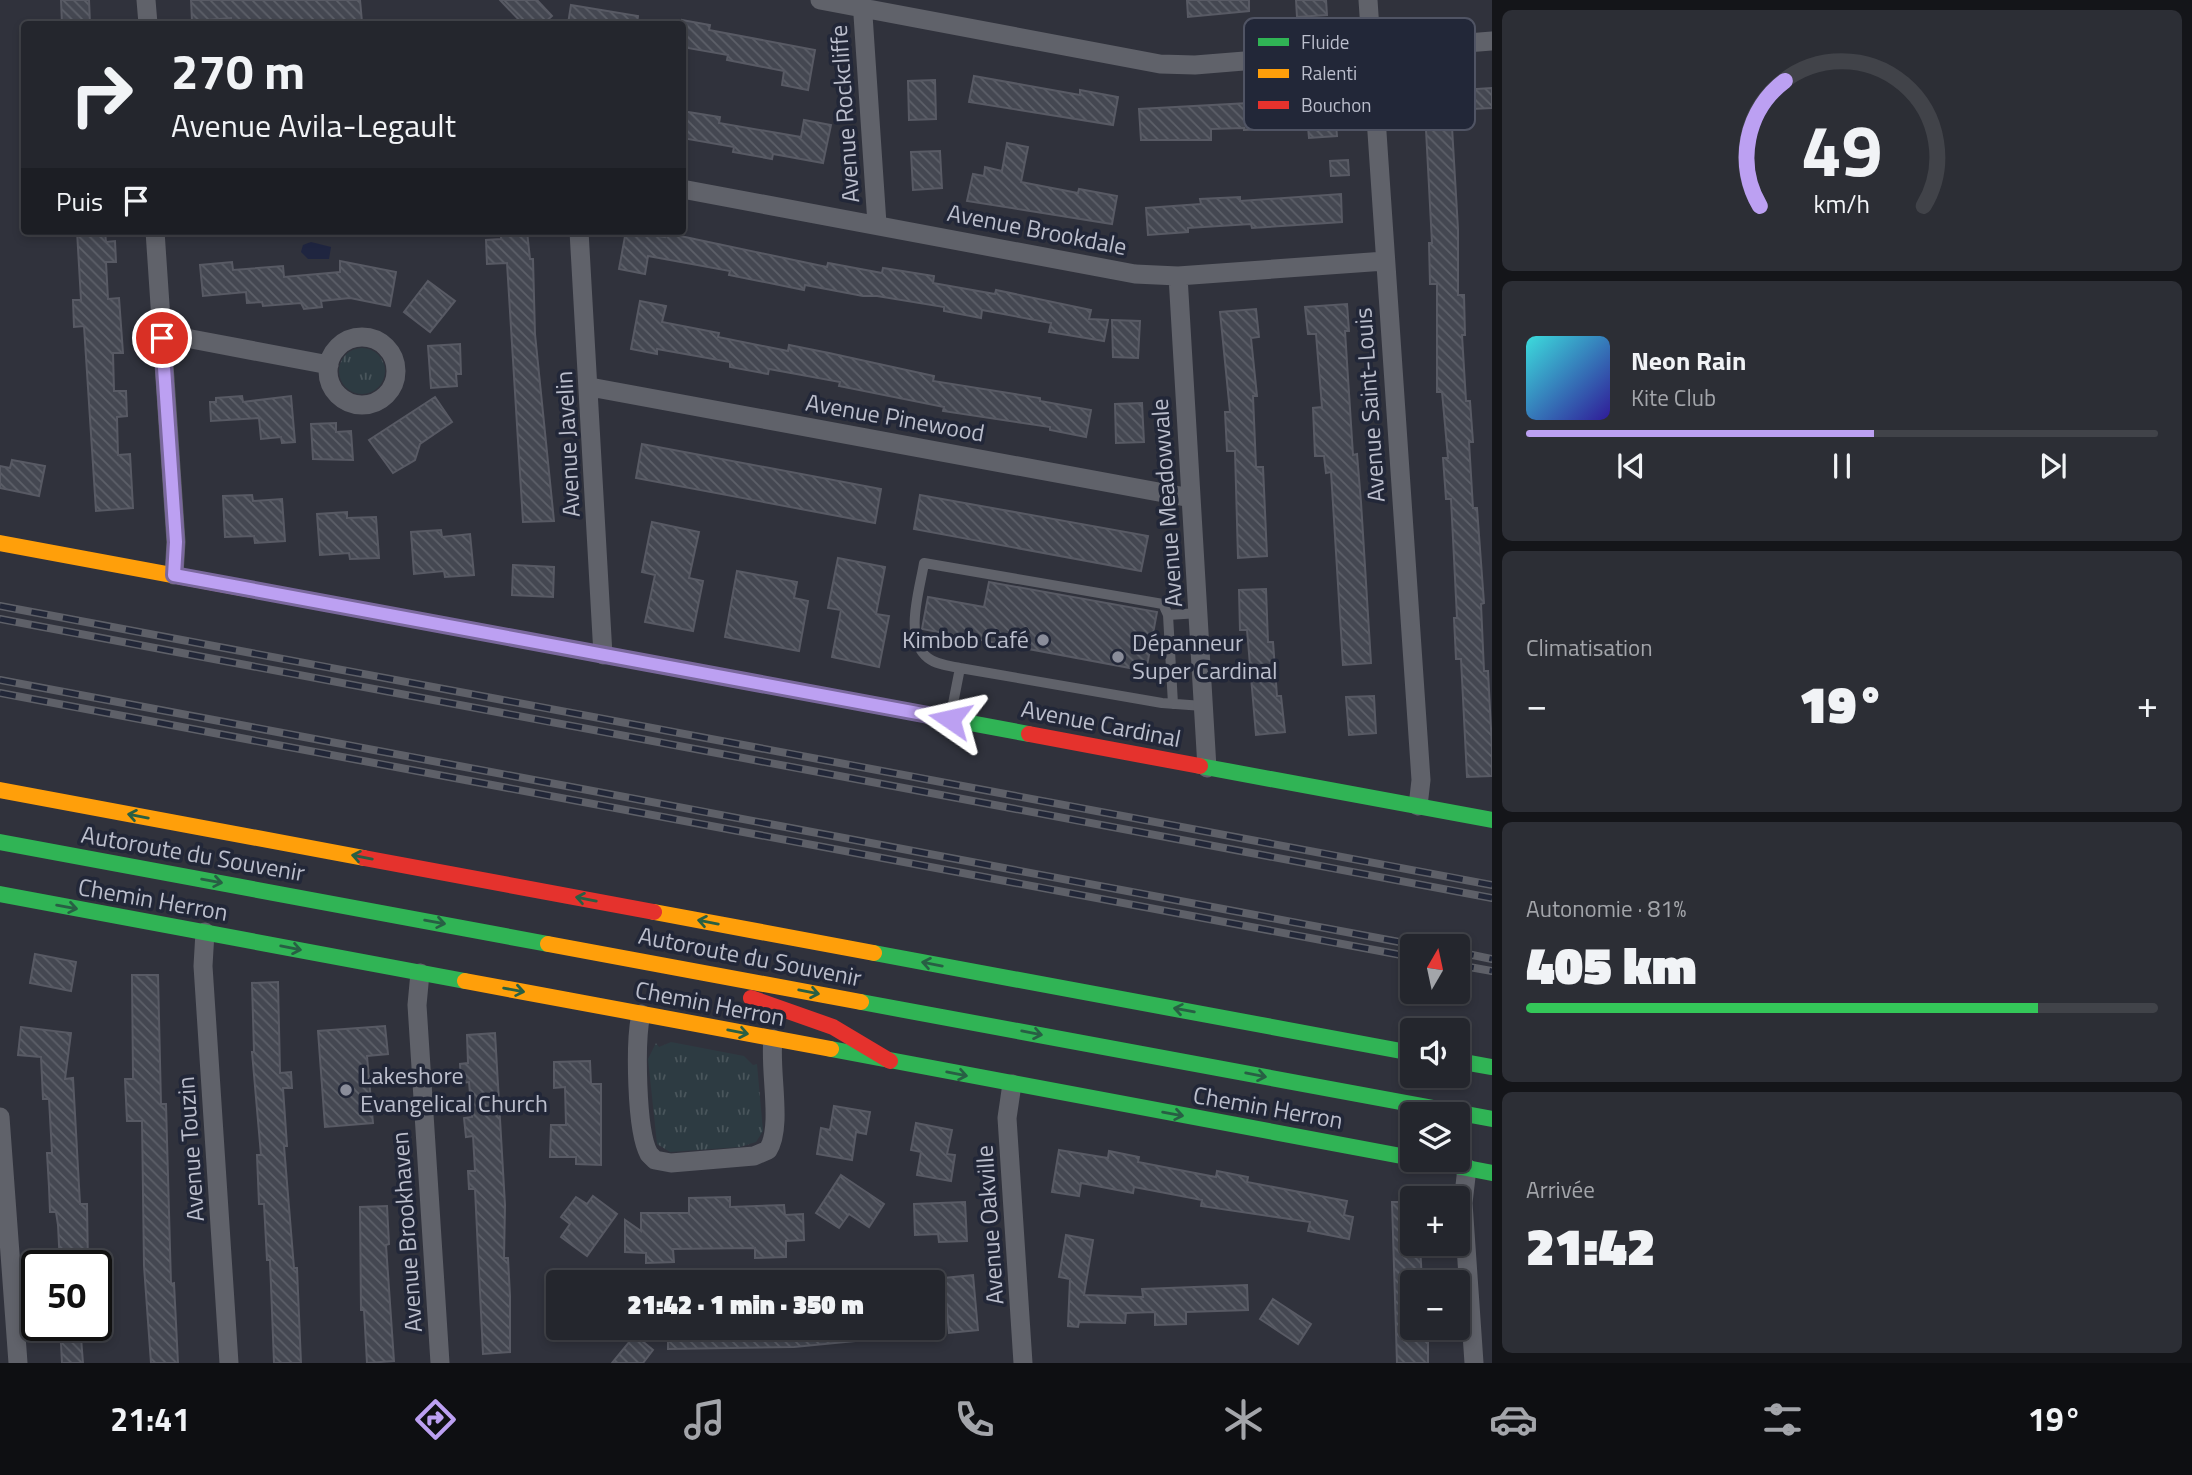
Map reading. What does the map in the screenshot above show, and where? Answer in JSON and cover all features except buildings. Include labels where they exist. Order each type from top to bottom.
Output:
[{"type":"main road","name":"Avenue Cardinal","points":[[0,543],[1492,820]]},
{"type":"main road","name":"Autoroute du Souvenir","points":[[0,790],[1400,1051]]},
{"type":"main road","name":"Autoroute du Souvenir","points":[[0,842],[1492,1119]]},
{"type":"main road","name":"Chemin Herron","points":[[0,894],[1400,1156]]},
{"type":"main road","points":[[645,961],[833,1027],[890,1061]]},
{"type":"main road","points":[[1470,1063],[1489,1066]]},
{"type":"main road","points":[[1470,1168],[1492,1172]]},
{"type":"street","points":[[146,0],[148,21]]},
{"type":"street","points":[[820,0],[862,4],[1160,64],[1195,65],[1244,61]]},
{"type":"street","name":"Avenue Saint-Louis","points":[[1368,0],[1369,18]]},
{"type":"street","name":"Avenue Rockcliffe","points":[[862,4],[877,224]]},
{"type":"street","name":"Avenue Saint-Louis","points":[[1376,130],[1421,780],[1418,806]]},
{"type":"street","name":"Avenue Brookdale","points":[[686,190],[1135,274],[1178,276],[1385,261]]},
{"type":"street","points":[[155,235],[176,542],[174,575]]},
{"type":"street","name":"Avenue Javelin","points":[[579,235],[590,387],[603,655]]},
{"type":"street","name":"Avenue Meadowvale","points":[[1178,276],[1207,768]]},
{"type":"street","points":[[162,338],[186,338],[329,365]]},
{"type":"street","name":"Avenue Pinewood","points":[[590,387],[1191,498]]},
{"type":"street","name":"Avenue Touzin","points":[[205,932],[203,966],[229,1363]]},
{"type":"street","name":"Avenue Brookhaven","points":[[419,973],[417,1005],[440,1363]]},
{"type":"street","points":[[641,1014],[636,1046],[645,1147],[655,1160],[663,1163],[754,1156],[768,1150],[775,1132],[771,1069],[773,1039]]},
{"type":"street","name":"Avenue Oakville","points":[[1012,1084],[1007,1118],[1023,1363]]},
{"type":"street","points":[[0,1117],[18,1363]]},
{"type":"street","points":[[1467,1172],[1463,1203],[1474,1363]]},
{"type":"lane","points":[[1173,704],[1168,615],[1163,604],[924,563],[915,621],[918,644],[930,660],[960,668],[1173,704],[1203,706]]},
{"type":"lane","points":[[1168,615],[1199,613]]},
{"type":"lane","points":[[950,719],[960,668]]},
{"type":"green space","points":[[362,348],[378,355],[385,371],[378,387],[362,394],[346,387],[339,371],[346,355]]},
{"type":"green space","points":[[671,1042],[744,1056],[753,1065],[757,1064],[763,1131],[756,1142],[740,1147],[670,1152],[657,1144],[648,1059],[656,1043],[659,1047]]},
{"type":"water","points":[[311,242],[331,247],[329,259],[308,259],[301,252],[303,245]]},
{"type":"railway","points":[[0,606],[1492,885]]},
{"type":"railway","points":[[0,619],[1492,898]]},
{"type":"railway","points":[[0,680],[1400,942]]},
{"type":"railway","points":[[0,693],[1400,955]]},
{"type":"railway","points":[[1470,954],[1492,959]]},
{"type":"railway","points":[[1470,967],[1492,971]]},
{"type":"traffic: fast","points":[[334,605],[1029,734]]},
{"type":"traffic: fast","points":[[1200,766],[1492,820]]},
{"type":"traffic: fast","points":[[0,842],[548,944]]},
{"type":"traffic: fast","points":[[0,894],[465,981]]},
{"type":"traffic: fast","points":[[874,953],[1400,1051]]},
{"type":"traffic: fast","points":[[861,1002],[1492,1119]]},
{"type":"traffic: fast","points":[[831,1049],[1400,1156]]},
{"type":"traffic: fast","points":[[1470,1063],[1492,1067]]},
{"type":"traffic: fast","points":[[1470,1169],[1492,1173]]},
{"type":"traffic: slow","points":[[0,543],[334,605]]},
{"type":"traffic: slow","points":[[0,790],[364,858]]},
{"type":"traffic: slow","points":[[654,912],[874,953]]},
{"type":"traffic: slow","points":[[548,944],[861,1002]]},
{"type":"traffic: slow","points":[[465,981],[831,1049]]},
{"type":"traffic: jam","points":[[1029,734],[1200,766]]},
{"type":"traffic: jam","points":[[364,858],[654,912]]},
{"type":"traffic: jam","points":[[751,998],[833,1027],[890,1061]]},
{"type":"place","name":"Kimbob Café","points":[[1043,640]]},
{"type":"place","name":"Dépanneur Super Cardinal","points":[[1118,657]]},
{"type":"place","name":"Lakeshore Evangelical Church","points":[[346,1090]]},
{"type":"route","points":[[162,338],[176,542],[174,575],[950,719]]}]
